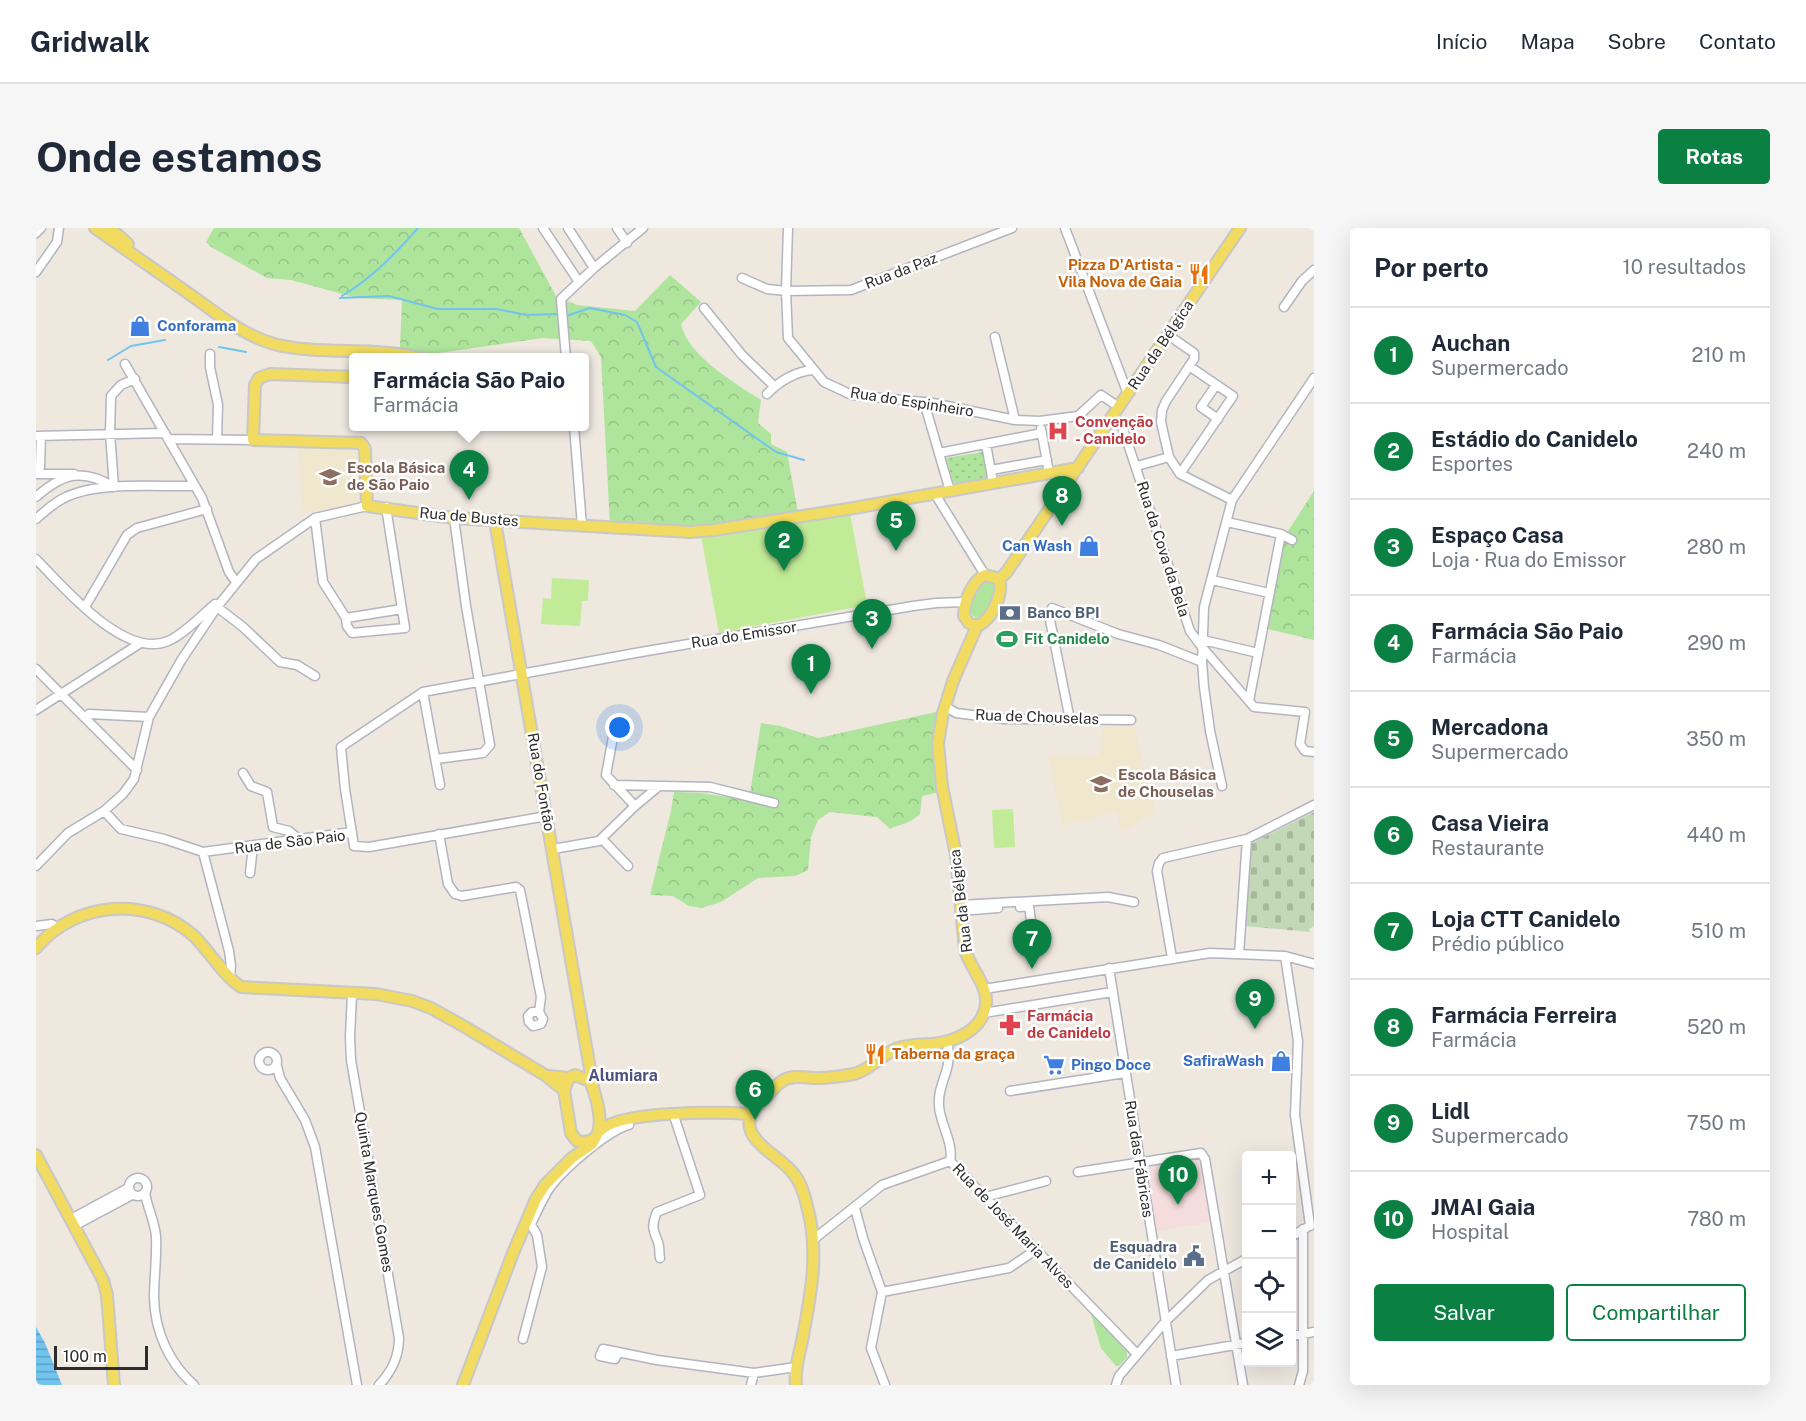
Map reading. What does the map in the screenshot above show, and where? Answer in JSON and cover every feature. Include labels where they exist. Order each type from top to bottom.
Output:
[{"type":"main road","points":[[95,228],[234,325],[254,336],[275,344],[375,353]]},
{"type":"main road","points":[[110,228],[169,280]]},
{"type":"main road","name":"Rua da Bélgica","points":[[984,1013],[986,998],[984,989],[968,960],[960,908],[956,855],[938,756],[940,724],[953,681],[977,626],[985,622],[998,598],[1001,588],[999,579],[1006,573],[1240,228]]},
{"type":"main road","points":[[349,377],[270,374],[260,378],[255,385],[253,440],[361,443],[365,449],[367,506]]},
{"type":"main road","name":"Rua de Bustes","points":[[367,506],[454,518],[672,531],[714,530],[1078,468]]},
{"type":"main road","name":"Rua do Fontão","points":[[497,520],[597,1110],[598,1134]]},
{"type":"main road","points":[[977,626],[964,616],[966,602],[975,583],[986,575],[999,579]]},
{"type":"main road","points":[[36,948],[45,937],[74,918],[100,910],[131,909],[159,915],[192,935],[239,985],[247,988],[390,996],[431,1008],[545,1075],[564,1090],[571,1133],[572,1158]]},
{"type":"main road","points":[[796,1385],[796,1367],[811,1293],[814,1239],[799,1182],[780,1159],[757,1141],[749,1123],[752,1114],[784,1080],[802,1076],[822,1078],[862,1071],[902,1047],[947,1041],[970,1032],[980,1022],[984,1013]]},
{"type":"main road","name":"Rua do Fontão","points":[[564,1090],[583,1062],[585,1044]]},
{"type":"main road","points":[[545,1075],[572,1076],[590,1080],[594,1092]]},
{"type":"main road","points":[[597,1110],[615,1122]]},
{"type":"main road","points":[[571,1133],[575,1140],[584,1143],[615,1122],[674,1113],[752,1114]]},
{"type":"main road","points":[[463,1385],[536,1199],[545,1185],[572,1158],[592,1144],[598,1134]]},
{"type":"main road","points":[[36,1155],[105,1284],[114,1385]]},
{"type":"street","points":[[36,233],[41,228]]},
{"type":"street","points":[[36,272],[57,242],[59,228]]},
{"type":"street","points":[[543,228],[579,282]]},
{"type":"street","points":[[568,228],[594,268]]},
{"type":"street","points":[[617,228],[627,243]]},
{"type":"street","points":[[566,353],[561,299],[594,268],[643,228]]},
{"type":"street","name":"Rua do Espinheiro","points":[[788,228],[786,291],[788,338],[824,382],[852,395],[924,402],[1015,420],[1040,421],[1078,416],[1101,395],[1116,411]]},
{"type":"street","name":"Rua da Paz","points":[[742,278],[767,289],[851,290],[1012,228]]},
{"type":"street","points":[[1065,228],[1128,394]]},
{"type":"street","points":[[1284,307],[1302,281],[1314,270]]},
{"type":"street","points":[[704,308],[735,347],[774,386]]},
{"type":"street","points":[[1168,335],[1194,352],[1194,359],[1162,410],[1161,422],[1169,457],[1180,474],[1232,500]]},
{"type":"street","points":[[995,337],[1015,420]]},
{"type":"street","points":[[210,354],[210,367],[218,405],[217,439]]},
{"type":"street","points":[[125,364],[207,509],[229,572],[236,582]]},
{"type":"street","points":[[1180,474],[1233,396],[1189,366]]},
{"type":"street","points":[[767,394],[774,386],[802,370],[813,370]]},
{"type":"street","points":[[1222,786],[1209,731],[1202,663],[1204,607],[1232,500],[1314,378]]},
{"type":"street","points":[[114,487],[110,433],[111,396],[121,385],[135,379]]},
{"type":"street","points":[[1216,385],[1201,407],[1218,419]]},
{"type":"street","points":[[924,402],[950,491]]},
{"type":"street","name":"Rua da Cova da Bela","points":[[1116,411],[1137,466],[1190,631],[1249,701]]},
{"type":"street","points":[[1040,421],[1049,472]]},
{"type":"street","points":[[574,431],[582,526]]},
{"type":"street","points":[[36,468],[40,467],[38,436],[110,433],[253,440]]},
{"type":"street","points":[[939,453],[1042,433]]},
{"type":"street","points":[[986,444],[993,483]]},
{"type":"street","points":[[1137,466],[1169,457]]},
{"type":"street","points":[[991,470],[1047,460]]},
{"type":"street","points":[[36,474],[83,474],[94,476],[114,487]]},
{"type":"street","points":[[36,497],[62,479],[83,474]]},
{"type":"street","points":[[36,519],[65,497],[87,490],[114,487],[195,486]]},
{"type":"street","points":[[935,494],[986,575]]},
{"type":"street","name":"Rua de Bustes","points":[[36,866],[68,833],[104,811],[123,794],[134,779],[149,717],[182,660],[217,607],[256,559],[315,518],[367,506]]},
{"type":"street","points":[[315,518],[323,582],[346,618],[347,626],[352,633],[405,628],[386,507]]},
{"type":"street","points":[[86,607],[127,535],[137,528],[207,509]]},
{"type":"street","points":[[436,759],[483,753],[490,746],[466,606],[454,518]]},
{"type":"street","points":[[1227,522],[1281,534],[1292,540]]},
{"type":"street","points":[[1281,534],[1249,701],[1254,707],[1305,712],[1300,744],[1309,752]]},
{"type":"street","points":[[36,559],[106,626],[139,644]]},
{"type":"street","points":[[1212,580],[1269,593]]},
{"type":"street","points":[[36,710],[139,644],[167,642],[224,597]]},
{"type":"street","name":"Rua do Emissor","points":[[423,692],[913,606],[966,602]]},
{"type":"street","points":[[217,607],[243,627],[280,662],[297,665],[315,676]]},
{"type":"street","points":[[1070,720],[1048,615],[1052,608],[1118,634],[1159,645],[1202,663]]},
{"type":"street","points":[[346,618],[402,609]]},
{"type":"street","points":[[1202,644],[1258,653]]},
{"type":"street","points":[[36,669],[137,770]]},
{"type":"street","points":[[352,832],[340,747],[423,692],[440,785]]},
{"type":"street","name":"Rua de Chouselas","points":[[945,706],[956,713],[1004,719],[1131,720]]},
{"type":"street","points":[[89,714],[149,717]]},
{"type":"street","points":[[615,726],[606,775],[635,806]]},
{"type":"street","points":[[243,773],[251,786],[267,792],[273,827],[289,831],[299,839]]},
{"type":"street","points":[[614,785],[710,788],[774,803]]},
{"type":"street","points":[[553,849],[599,841],[658,787]]},
{"type":"street","points":[[1172,958],[1158,871],[1163,858],[1247,839],[1314,806]]},
{"type":"street","name":"Rua de São Paio","points":[[104,811],[121,830],[164,839],[203,852],[352,832],[354,846],[369,847],[547,816]]},
{"type":"street","points":[[439,834],[448,884],[454,894],[462,896],[516,887],[520,890],[541,997],[538,1012]]},
{"type":"street","points":[[602,839],[628,866]]},
{"type":"street","points":[[1239,954],[1247,839]]},
{"type":"street","points":[[250,873],[253,846]]},
{"type":"street","points":[[203,852],[229,951],[230,976]]},
{"type":"street","points":[[960,908],[1108,897],[1134,902]]},
{"type":"street","points":[[960,908],[1029,906],[1034,935]]},
{"type":"street","points":[[36,926],[52,924],[57,928]]},
{"type":"street","points":[[984,989],[1210,953],[1285,956],[1314,964]]},
{"type":"street","points":[[1285,956],[1298,1041],[1295,1115],[1309,1226],[1303,1371],[1299,1385]]},
{"type":"street","name":"Rua das Fábricas","points":[[1109,968],[1176,1385]]},
{"type":"street","points":[[984,1013],[1113,992]]},
{"type":"street","name":"Quinta Marques Gomes","points":[[352,994],[350,1032],[352,1065],[399,1338],[396,1361],[379,1385]]},
{"type":"street","name":"Rua de José Maria Alves","points":[[947,1041],[949,1067],[938,1102],[949,1147],[950,1161],[1137,1354]]},
{"type":"street","points":[[273,1068],[305,1120],[315,1147],[356,1383]]},
{"type":"street","points":[[1010,1091],[1125,1074]]},
{"type":"street","points":[[660,1258],[658,1242],[654,1237],[653,1221],[657,1212],[700,1195],[674,1113]]},
{"type":"street","points":[[523,1339],[542,1267],[537,1235],[529,1221],[551,1187],[569,1168],[609,1133],[629,1125]]},
{"type":"street","points":[[1078,1172],[1201,1153],[1205,1159],[1243,1385]]},
{"type":"street","points":[[814,1239],[882,1185],[950,1161]]},
{"type":"street","points":[[985,1197],[1046,1181]]},
{"type":"street","points":[[72,1223],[136,1193],[146,1203],[156,1235],[154,1297],[158,1328],[170,1356],[194,1385]]},
{"type":"street","points":[[855,1208],[882,1292],[871,1348],[885,1385]]},
{"type":"street","points":[[1296,1234],[1309,1226]]},
{"type":"street","points":[[882,1292],[1009,1268],[1037,1249]]},
{"type":"street","points":[[1116,1385],[1119,1376],[1165,1322],[1208,1280],[1242,1261]]},
{"type":"street","points":[[1296,1336],[1314,1332]]},
{"type":"street","points":[[1171,1356],[1242,1344]]},
{"type":"street","points":[[618,1352],[754,1373],[796,1367]]},
{"type":"street","points":[[751,1385],[754,1373]]},
{"type":"shaded area","name":"Escola Básica de São Paio","points":[[298,446],[352,448],[357,451],[360,456],[361,498],[358,502],[308,513],[302,507]]},
{"type":"shaded area","name":"Escola Básica de Chouselas","points":[[1134,725],[1155,812],[1121,832],[1117,811],[1063,826],[1048,756],[1099,756],[1103,726]]},
{"type":"shaded area","points":[[1201,1157],[1211,1222],[1157,1231],[1148,1165]]},
{"type":"green space","points":[[214,228],[519,228],[556,296],[577,305],[635,311],[670,275],[701,302],[681,324],[685,336],[693,347],[714,368],[761,400],[758,423],[771,434],[771,444],[787,452],[798,513],[700,532],[610,525],[601,357],[591,341],[542,338],[439,353],[411,353],[400,348],[402,300],[357,298],[291,280],[267,278],[206,242]]},
{"type":"green space","points":[[983,452],[987,478],[954,485],[946,458]]},
{"type":"green space","points":[[1314,491],[1314,640],[1264,628],[1273,589],[1266,588],[1277,536],[1283,539]]},
{"type":"green space","points":[[850,513],[867,605],[719,633],[701,536]]},
{"type":"green space","points":[[552,578],[589,580],[588,601],[582,601],[580,626],[541,624],[543,598],[551,599]]},
{"type":"green space","points":[[986,581],[994,583],[996,592],[984,615],[976,618],[971,614],[971,605],[977,591]]},
{"type":"green space","points":[[936,712],[935,738],[940,792],[922,796],[920,814],[912,820],[890,829],[877,817],[830,812],[818,820],[811,837],[808,870],[795,876],[758,878],[721,902],[701,908],[689,906],[673,896],[650,895],[674,792],[749,800],[761,723],[780,726],[818,738]]},
{"type":"green space","points":[[1013,809],[1015,847],[994,848],[992,810]]},
{"type":"green space","points":[[1314,812],[1314,926],[1309,929],[1310,932],[1244,926],[1252,843]]},
{"type":"green space","points":[[1091,1314],[1127,1351],[1127,1357],[1119,1366],[1116,1366],[1101,1348]]},
{"type":"water","points":[[36,1327],[45,1343],[62,1385],[36,1385]]},
{"type":"waterway","points":[[342,296],[383,265],[418,228]]},
{"type":"waterway","points":[[340,298],[389,296],[438,309],[497,309],[526,315],[559,314]]},
{"type":"waterway","points":[[566,316],[590,308],[625,315],[637,322],[656,367],[776,452],[804,460]]},
{"type":"waterway","points":[[108,360],[131,346],[165,340]]},
{"type":"waterway","points":[[219,347],[246,352]]},
{"type":"place","name":"Pizza D'Artista - Vila Nova de Gaia","points":[[1199,274]]},
{"type":"place","name":"Conforama","points":[[140,326]]},
{"type":"place","name":"Convenção - Canidelo","points":[[1058,431]]},
{"type":"place","name":"Escola Básica de São Paio","points":[[330,477]]},
{"type":"place","name":"Farmácia São Paio","points":[[469,500]]},
{"type":"place","name":"Farmácia Ferreira","points":[[1062,526]]},
{"type":"place","name":"Can Wash","points":[[1089,546]]},
{"type":"place","name":"Mercadona","points":[[896,551]]},
{"type":"place","name":"Estádio do Canidelo","points":[[784,571]]},
{"type":"place","name":"Banco BPI","points":[[1010,613]]},
{"type":"place","name":"Fit Canidelo","points":[[1007,639]]},
{"type":"place","name":"Espaço Casa","points":[[872,649]]},
{"type":"place","name":"Auchan","points":[[811,694]]},
{"type":"place","name":"Escola Básica de Chouselas","points":[[1101,784]]},
{"type":"place","name":"Loja CTT Canidelo","points":[[1032,969]]},
{"type":"place","name":"Farmácia de Canidelo","points":[[1010,1025]]},
{"type":"place","name":"Lidl","points":[[1255,1029]]},
{"type":"place","name":"Taberna da graça","points":[[875,1054]]},
{"type":"place","name":"SafiraWash","points":[[1281,1061]]},
{"type":"place","name":"Pingo Doce","points":[[1054,1065]]},
{"type":"place","name":"Casa Vieira","points":[[755,1120]]},
{"type":"place","name":"JMAI Gaia","points":[[1178,1205]]},
{"type":"place","name":"Esquadra de Canidelo","points":[[1194,1256]]},
{"type":"district","name":"Alumiara","points":[[623,1075]]}]
